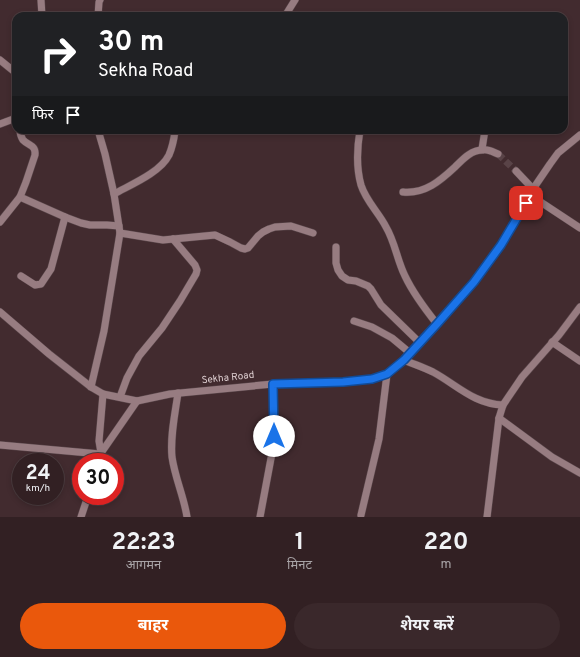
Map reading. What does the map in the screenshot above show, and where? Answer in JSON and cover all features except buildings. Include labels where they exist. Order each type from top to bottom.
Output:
[{"type":"street","points":[[41,0],[42,12]]},
{"type":"street","points":[[288,12],[295,0]]},
{"type":"street","points":[[98,12],[99,1]]},
{"type":"street","points":[[0,60],[12,70]]},
{"type":"street","points":[[0,124],[12,120]]},
{"type":"street","points":[[0,222],[20,197],[34,157],[35,151],[33,147],[23,139],[21,134]]},
{"type":"street","points":[[91,387],[104,331],[120,230],[114,194],[99,134]]},
{"type":"street","points":[[114,194],[153,172],[164,163],[172,149],[175,134]]},
{"type":"street","points":[[360,134],[357,157],[361,186],[368,200],[387,228],[404,275],[414,292],[437,324]]},
{"type":"street","points":[[482,150],[484,134]]},
{"type":"street","name":"Sekha Road","points":[[137,401],[178,393],[273,384],[343,382],[372,379],[387,374],[404,360],[474,282],[501,245],[532,192],[558,153],[580,135]]},
{"type":"street","points":[[403,192],[418,192],[430,187],[466,156],[475,151],[488,150],[498,154]]},
{"type":"street","points":[[516,171],[532,192],[580,228]]},
{"type":"street","points":[[20,197],[65,217],[86,224],[107,225],[120,230],[163,240],[216,235],[245,249],[248,248],[258,236],[275,227],[291,226],[313,233]]},
{"type":"street","points":[[21,276],[35,285],[41,284],[51,269],[65,217]]},
{"type":"street","points":[[120,398],[127,378],[139,356],[162,328],[196,274],[197,270],[195,265],[173,239]]},
{"type":"street","points":[[336,247],[336,263],[342,276],[348,280],[356,281],[368,286],[381,305],[420,343]]},
{"type":"street","points":[[487,517],[499,418],[503,405],[522,377],[580,307]]},
{"type":"street","points":[[0,312],[49,354],[91,387],[103,394],[137,401],[101,453]]},
{"type":"street","points":[[354,321],[372,327],[392,338],[410,353]]},
{"type":"street","points":[[552,342],[580,361]]},
{"type":"street","points":[[404,360],[433,372],[478,400],[503,405]]},
{"type":"street","points":[[361,515],[379,440],[387,374]]},
{"type":"street","points":[[260,517],[274,436],[273,384]]},
{"type":"street","points":[[178,393],[172,441],[172,456],[187,517]]},
{"type":"street","points":[[101,453],[99,441],[103,394]]},
{"type":"street","points":[[499,418],[552,456],[580,473]]},
{"type":"street","points":[[0,445],[101,453]]},
{"type":"street","points":[[81,517],[85,505]]},
{"type":"tunnel","points":[[498,154],[516,171]]},
{"type":"route","points":[[274,436],[273,384],[343,382],[372,379],[387,374],[404,360],[474,282],[501,245],[526,203]]}]
